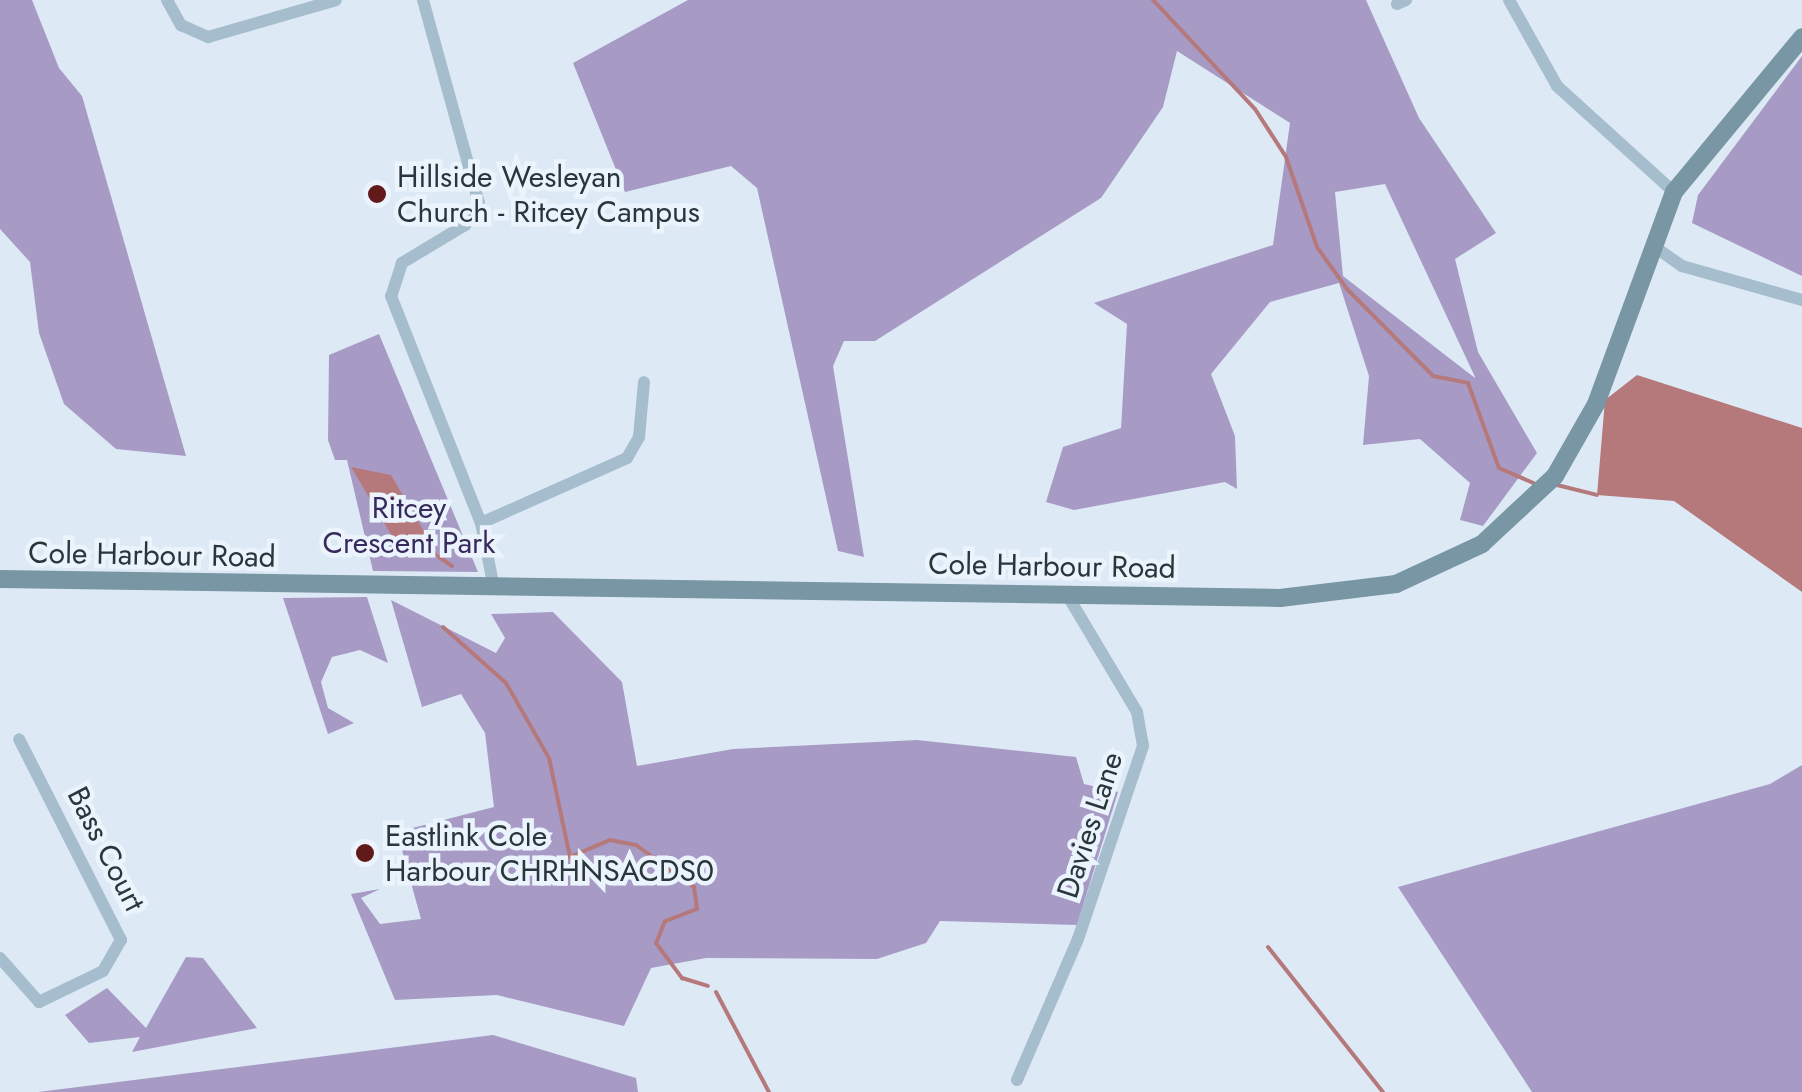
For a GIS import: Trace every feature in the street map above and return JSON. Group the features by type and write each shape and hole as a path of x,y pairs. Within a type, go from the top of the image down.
{"main road":[{"name":"Cole Harbour Road","path":"0,579 1323,597 1396,584 1469,553 1531,504 1574,449 1650,243 1674,192 1802,37"}],"street":[{"path":"167,0 181,25 208,37 336,0"},
{"path":"423,0 480,203 460,228 402,263 392,296 481,523 492,583"},
{"path":"1510,0 1557,86 1674,192"},
{"path":"1650,243 1682,266 1802,300"},
{"path":"481,523 628,458 639,437 644,382"},
{"name":"Davies Lane","path":"1017,1080 1078,939 1142,746 1137,712 1066,593"},
{"name":"Bass Court","path":"0,958 38,1002 108,968 121,935 19,739"}],"green space":[{"path":"0,0 32,0 59,68 82,96 186,456 116,449 64,404 39,333 30,262 0,229"},
{"path":"688,0 1366,0 1419,118 1496,233 1455,259 1478,352 1537,453 1483,526 1460,520 1470,483 1420,439 1363,445 1369,376 1339,283 1270,302 1211,374 1235,436 1237,489 1225,482 1074,510 1046,502 1063,447 1121,428 1127,324 1094,303 1273,245 1290,123 1177,51 1163,107 1101,198 875,341 844,341 833,366 864,557 838,551 757,188 731,166 625,192 573,63","holes":["1385,184 1475,378 1343,276 1335,192"]},
{"path":"1802,56 1802,276 1692,223 1698,195"},
{"name":"Ritcey Crescent Park","path":"379,334 478,572 373,571 347,460 335,460 328,440 329,355"},
{"path":"367,597 388,663 360,650 332,657 321,682 328,708 354,723 328,734 283,598"},
{"path":"391,600 496,653 505,638 491,614 553,612 622,682 637,766 733,749 917,740 1076,757 1084,784 1118,792 1077,925 940,921 926,943 877,959 706,958 651,968 624,1026 497,995 395,1000 351,894 380,889 361,898 380,924 421,919 397,832 494,807 485,733 461,694 422,707"},
{"path":"1802,765 1802,1092 1532,1092 1398,887 1770,784"},
{"path":"186,957 203,958 257,1028 132,1052 140,1037 89,1043 65,1015 107,988 146,1028"},
{"path":"493,1035 636,1078 638,1092 38,1092"}],"shaded area":[{"path":"1637,375 1802,428 1802,592 1674,501 1597,495 1605,400"},
{"path":"351,467 391,475 439,557 396,543"}],"waterway":[{"path":"1153,0 1255,109 1286,157 1317,247 1347,289 1433,376 1468,383 1499,468 1538,485"},
{"path":"1557,485 1597,495"},
{"path":"439,557 452,566"},
{"path":"443,627 506,683 549,758 570,857 610,840 636,845 694,887 697,909 665,921 656,943 682,978 708,986"},
{"path":"1268,947 1383,1092"},
{"path":"716,992 769,1092"}],"place":[{"name":"Hillside Wesleyan Church - Ritcey Campus","path":"377,194"},
{"name":"Eastlink Cole Harbour CHRHNSACDS0","path":"365,853"}]}
